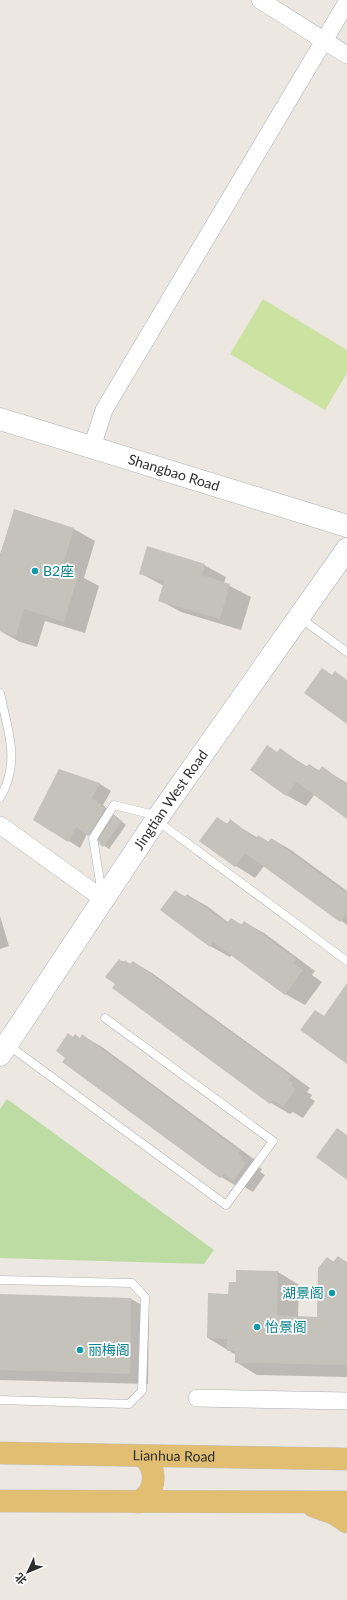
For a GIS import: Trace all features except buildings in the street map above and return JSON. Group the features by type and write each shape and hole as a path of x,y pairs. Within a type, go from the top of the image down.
{"main road":[{"name":"Lianhua Road","path":"0,1453 347,1459"},
{"path":"138,1502 147,1497 153,1488 152,1467 150,1462 142,1456"},
{"path":"0,1501 347,1502"},
{"path":"290,1502 321,1508 347,1522"}],"street":[{"path":"260,0 347,55"},
{"path":"92,447 104,410 347,2"},
{"name":"Shangbao Road","path":"0,419 347,526"},
{"name":"Jingtian West Road","path":"4,1050 157,818 347,549"},
{"path":"0,825 103,899"},
{"path":"197,1398 347,1401"}],"lane":[{"path":"299,617 347,652"},
{"path":"0,693 11,749 12,767 5,789 0,798"},
{"path":"103,899 93,838 114,805 157,818 347,961"},
{"path":"4,1050 226,1205 273,1141 105,1018"},
{"path":"0,1280 132,1283 145,1297 142,1391 129,1404 0,1400"}],"green space":[{"path":"263,299 347,350 347,373 325,410 230,354"},
{"path":"7,1099 214,1250 204,1264 0,1258 0,1109"}],"place":[{"name":"B2座","path":"35,571"},
{"name":"湖景阁","path":"332,1293"},
{"name":"怡景阁","path":"257,1327"},
{"name":"丽梅阁","path":"80,1350"}]}
